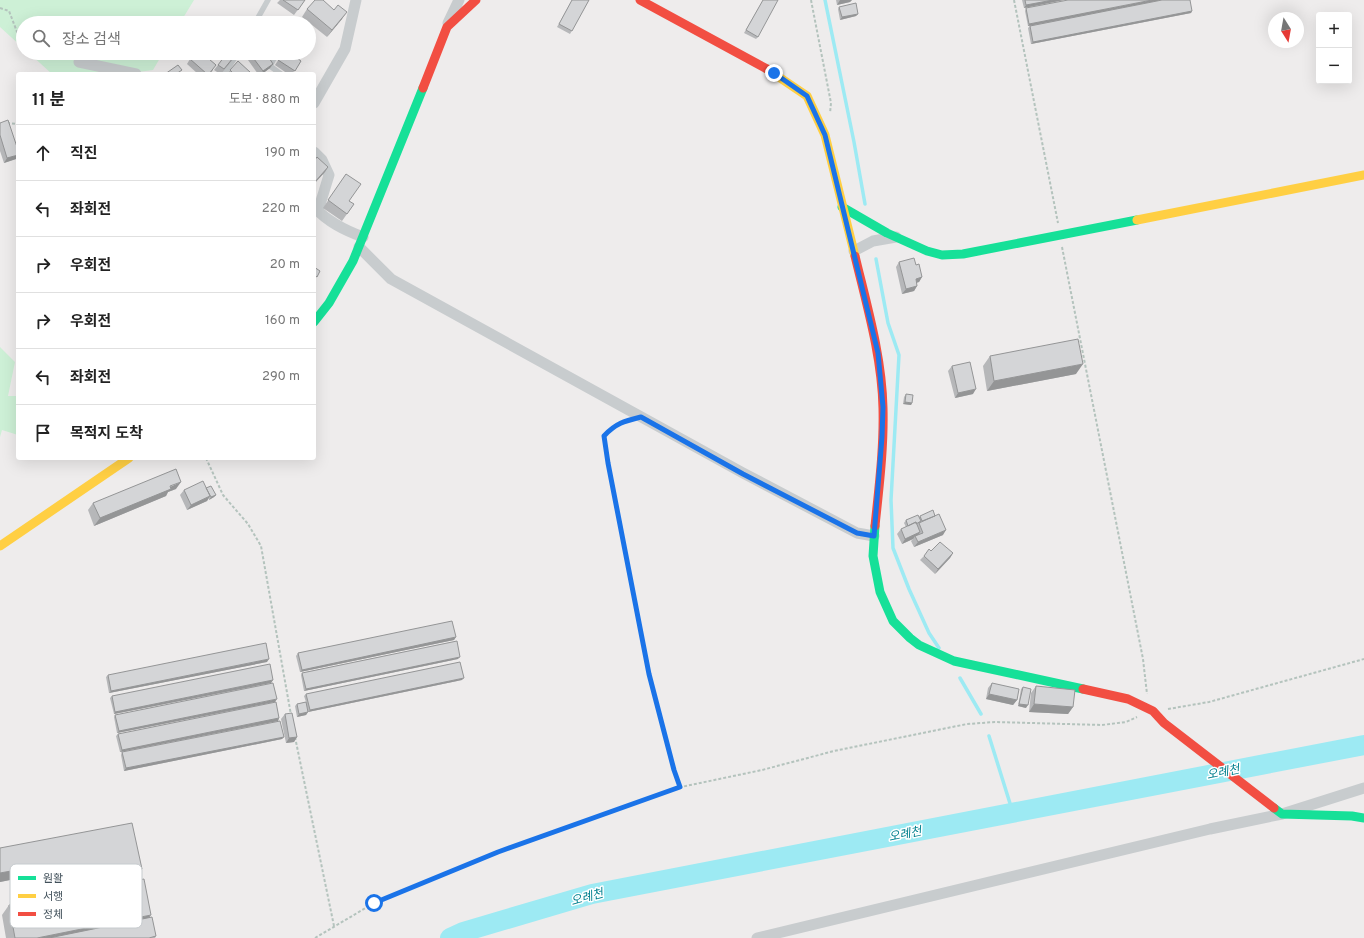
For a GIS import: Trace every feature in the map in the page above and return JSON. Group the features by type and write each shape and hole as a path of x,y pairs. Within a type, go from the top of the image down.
{"street":[{"path":"316,100 345,49 356,0"},
{"path":"316,319 332,297 353,261 459,0"},
{"path":"447,27 476,0"},
{"path":"640,0 774,73 807,96 825,135 878,353 883,407 873,556 880,592 894,621 919,645 954,661 1128,699 1153,710 1164,723 1266,804 1282,814 1352,816 1364,818"},
{"path":"80,62 127,72"},
{"path":"316,154 322,160 329,176 316,209 361,242 391,279 743,474 857,533 874,536"},
{"path":"842,207 896,237 927,251 942,255 970,253 1364,175"},
{"path":"854,251 873,241 896,237"},
{"path":"0,546 126,460"},
{"path":"757,938 1203,830 1282,814 1364,788"}],"lane":[{"path":"259,16 268,0"},
{"path":"225,72 233,60"},
{"path":"273,60 270,66 278,72"}],"path":[{"path":"811,0 831,103 829,117"},
{"path":"1014,0 1143,659 1147,697 1153,710"},
{"path":"0,8 8,11 16,32"},
{"path":"72,60 80,62"},
{"path":"4,124 16,124"},
{"path":"641,417 625,421 612,428 604,436 649,674 674,770 680,787"},
{"path":"207,460 223,495 248,524 262,546 291,715"},
{"path":"315,938 374,903 498,852 680,787 762,770 834,751 967,724 995,722 1102,725 1126,722 1153,710 1172,709 1209,702 1364,659"},
{"path":"294,730 334,926"}],"green space":[{"path":"0,0 194,0 184,16 16,16 16,42 0,27"},
{"path":"37,60 159,60 153,70 138,72 50,72"},
{"path":"0,347 15,362 8,396 16,396 16,434 2,430 0,437"}],"building":[{"path":"283,0 305,0 298,10"},
{"path":"315,0 323,0 334,10 338,5 347,12 332,30 307,9"},
{"path":"572,0 589,0 572,31 559,24"},
{"path":"763,0 778,0 758,37 746,30"},
{"path":"1025,0 1053,0 1026,5"},
{"path":"1068,0 1152,0 1029,24 1026,8"},
{"path":"1162,0 1190,0 1192,11 1033,42 1030,26"},
{"path":"856,3 858,14 842,17 839,7"},
{"path":"191,60 210,60 216,65 211,72 205,72"},
{"path":"222,60 231,60 224,69 218,65"},
{"path":"255,60 270,60 273,64 263,71"},
{"path":"278,60 300,60 301,61 295,71"},
{"path":"238,61 250,72 232,72 230,70"},
{"path":"178,65 182,70 179,72 168,72"},
{"path":"8,120 16,144 16,156 7,158 0,135 0,123"},
{"path":"317,157 328,167 316,181"},
{"path":"346,174 361,184 349,201 354,204 347,214 328,200"},
{"path":"914,258 916,265 919,264 922,277 916,279 917,286 906,289 899,262"},
{"path":"316,268 320,271 317,277 316,276"},
{"path":"1078,339 1083,364 994,381 990,356"},
{"path":"970,362 976,389 958,393 952,366"},
{"path":"906,394 913,395 912,403 905,402"},
{"path":"176,469 181,482 170,486 171,489 100,518 93,503"},
{"path":"203,481 210,496 191,505 184,490"},
{"path":"211,486 216,495 211,497 206,488"},
{"path":"933,510 935,516 922,521 920,516"},
{"path":"939,514 946,530 918,542 915,536 923,533 919,523"},
{"path":"918,515 921,521 908,526 906,520"},
{"path":"916,522 920,532 905,539 901,529"},
{"path":"940,542 953,553 938,569 924,556 929,549 931,551"},
{"path":"452,621 456,637 302,670 298,653"},
{"path":"457,641 460,657 306,689 302,673"},
{"path":"266,643 269,659 111,691 108,675"},
{"path":"460,662 464,678 310,710 306,694"},
{"path":"270,664 273,680 115,712 112,696"},
{"path":"273,683 277,699 119,731 115,715"},
{"path":"992,683 1019,689 1017,700 989,694"},
{"path":"1036,686 1075,690 1073,707 1034,704"},
{"path":"1023,687 1031,689 1028,705 1019,704"},
{"path":"276,702 279,718 122,750 118,734"},
{"path":"306,702 308,712 299,714 297,704"},
{"path":"292,713 297,737 289,738 285,714"},
{"path":"280,721 284,737 126,768 122,752"},
{"path":"132,823 141,864 10,864 10,871 0,873 0,848"},
{"path":"142,879 144,879 151,915 142,917"},
{"path":"152,917 156,936 149,938 49,938 98,928 142,928 142,919"},
{"path":"13,928 87,928 37,938 15,938"}],"waterway":[{"path":"825,0 865,204"},
{"path":"876,259 888,323 899,355 891,500 893,548 909,589 929,633 939,648"},
{"path":"960,678 981,714"},
{"path":"989,736 1013,813"},
{"name":"오례천","path":"450,938 463,932 592,894 1364,745"}],"traffic: fast":[{"path":"316,319 329,303 353,261 423,88"},
{"path":"842,207 887,233 927,251 942,255 963,254 1137,220"},
{"path":"875,526 873,556 880,592 893,621 910,638 919,645 954,661 1083,689"},
{"path":"1274,808 1282,814 1352,816 1364,818"}],"traffic: slow":[{"path":"767,69 807,96 825,135 855,256"},
{"path":"1137,220 1364,175"},
{"path":"0,546 126,460"}],"traffic: jam":[{"path":"423,88 447,27 476,0"},
{"path":"640,0 767,69"},
{"path":"855,256 877,351 882,389 883,438 875,526"},
{"path":"1083,689 1128,699 1153,711 1164,723 1274,808"}],"route":[{"path":"374,903 498,852 680,787 674,770 649,674 608,463 604,436 612,428 625,421 641,417 743,474 857,533 874,536 883,407 878,353 825,135 807,96 774,73"}]}
